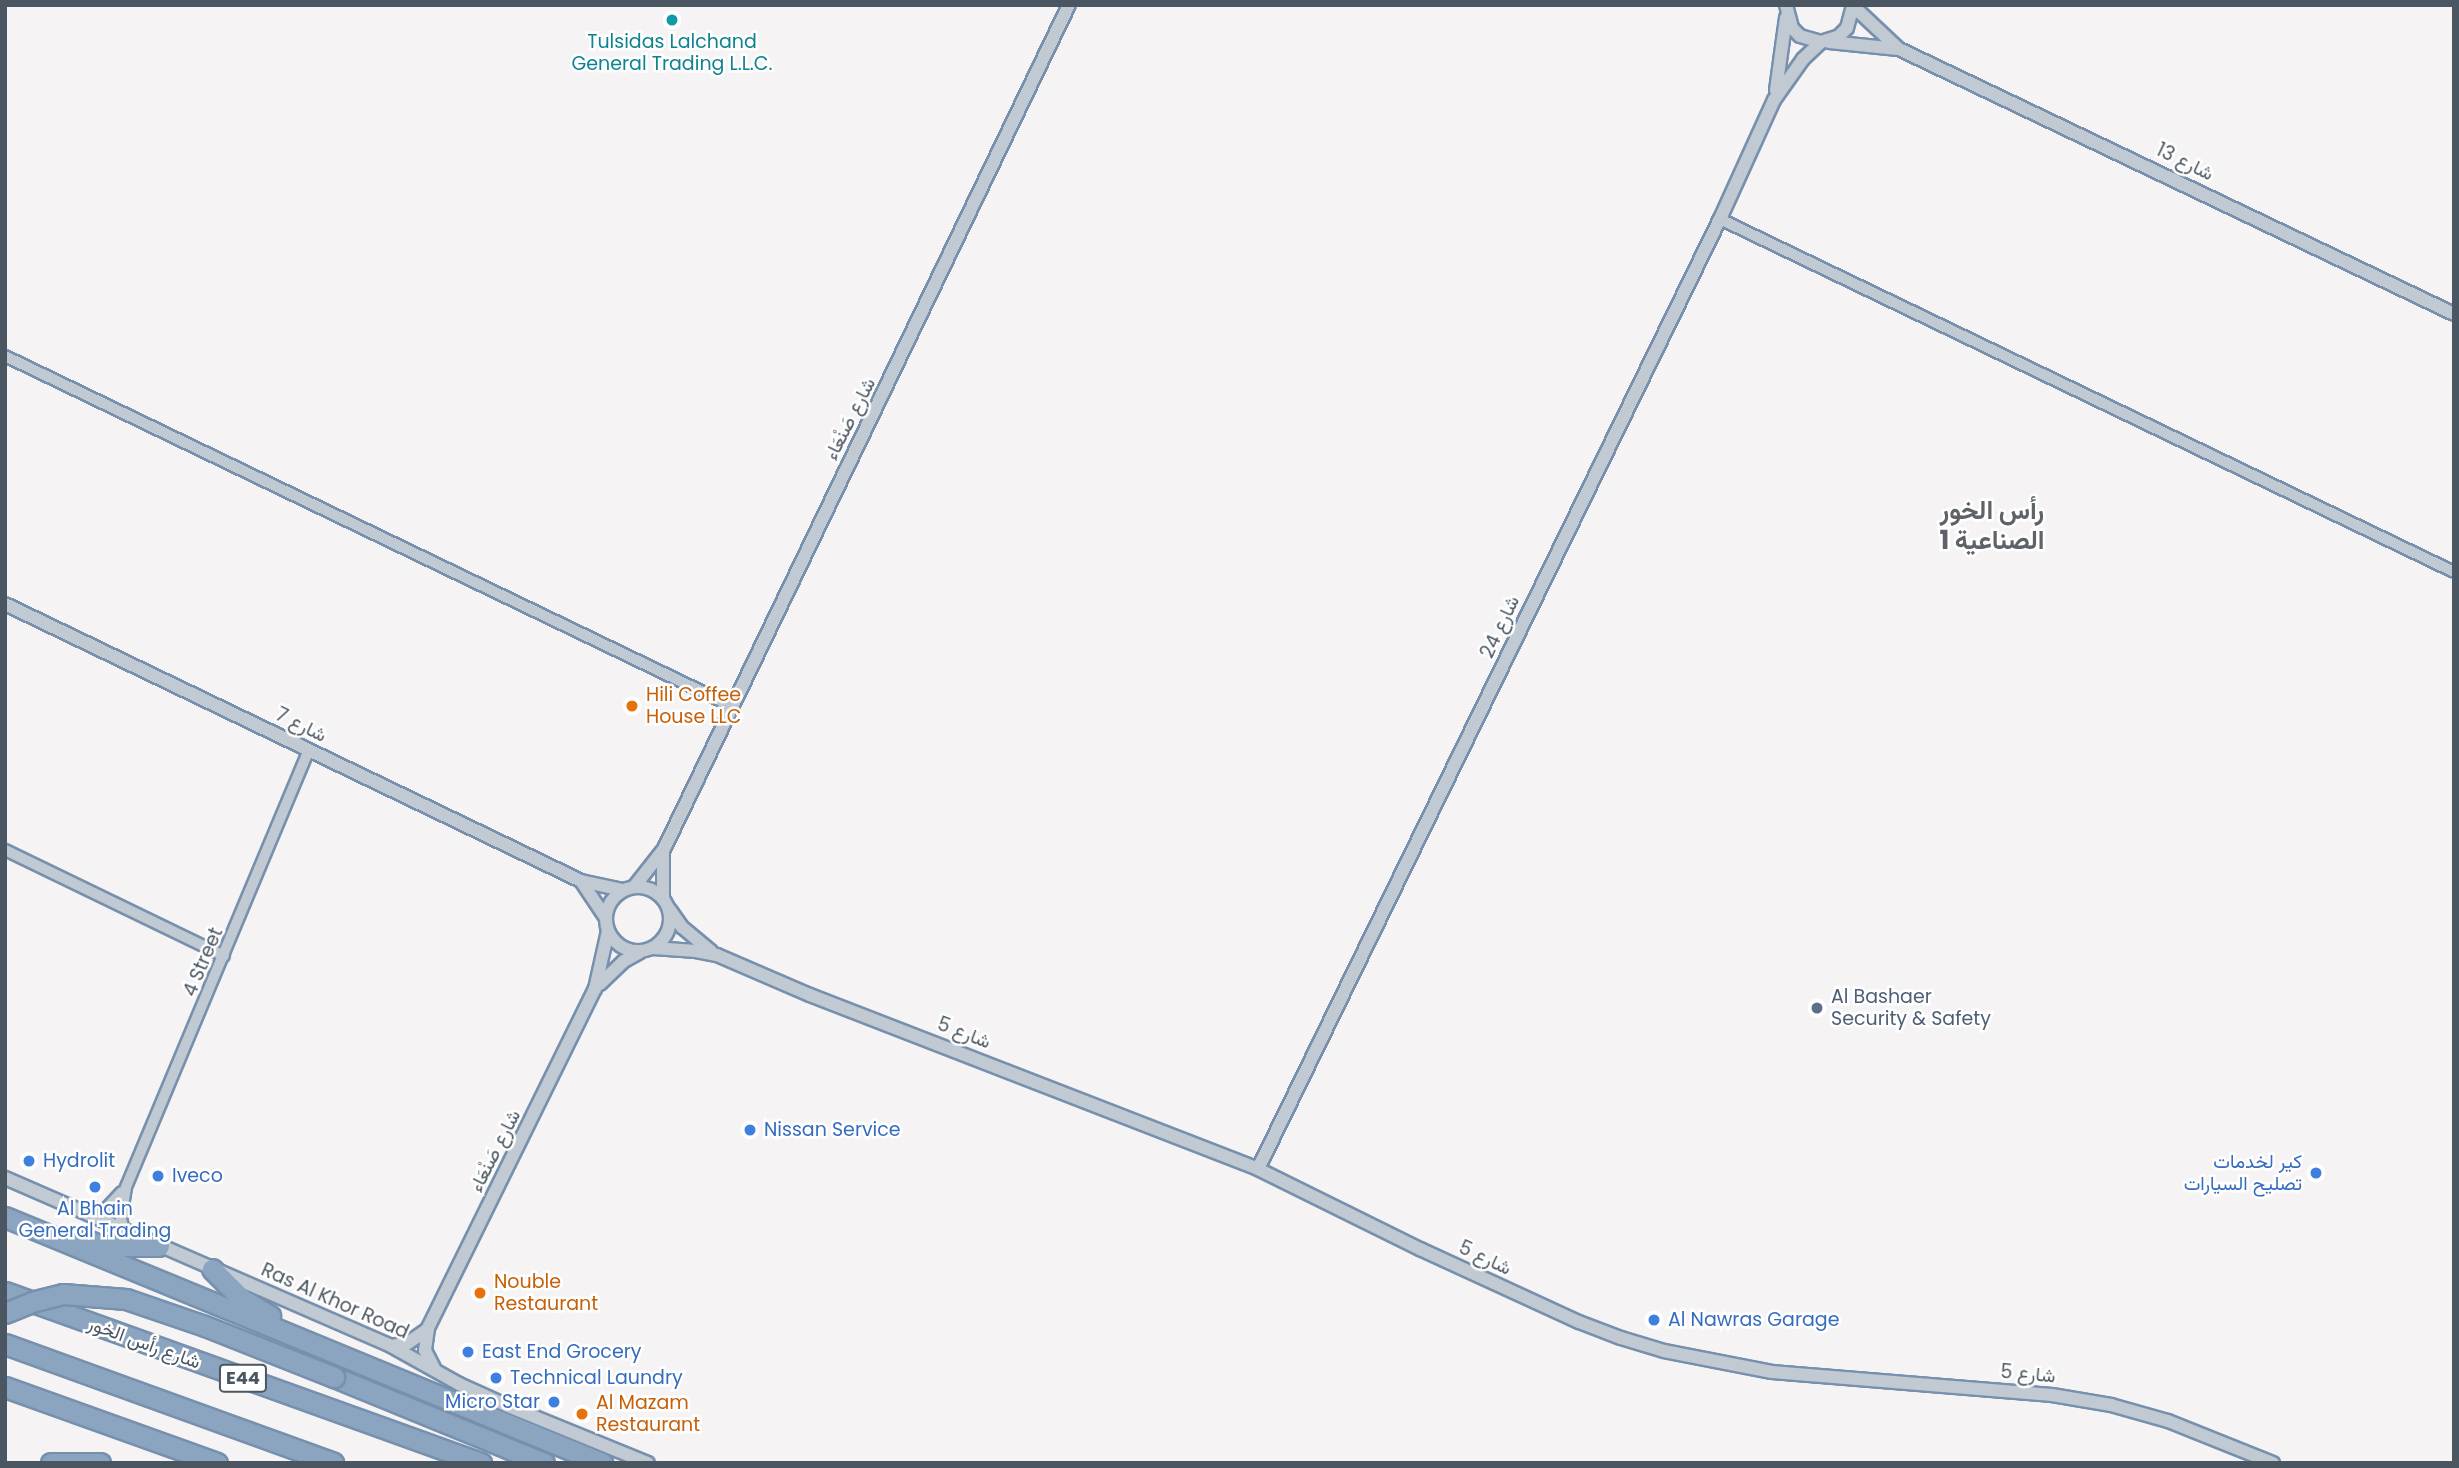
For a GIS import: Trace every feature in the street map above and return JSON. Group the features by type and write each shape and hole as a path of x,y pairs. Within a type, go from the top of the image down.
{"highway":[{"path":"5,1217 602,1463"},
{"path":"39,1231 67,1233 102,1246 159,1246"},
{"path":"212,1269 257,1310 436,1394"},
{"name":"شارع رأس الخور","path":"5,1292 481,1463"},
{"path":"5,1313 63,1294 126,1299 205,1326 544,1463"},
{"name":"E44","path":"5,1344 333,1463"},
{"path":"5,1387 217,1463"},
{"path":"51,1463 100,1463"}],"street":[{"name":"شارع صَنْعَاء","path":"629,889 664,849 1069,5"},
{"name":"شارع 24","path":"1258,1169 1720,219 1774,100 1787,79 1825,42 1847,28 1853,6"},
{"name":"شارع 13","path":"1853,6 1899,49 2454,314"},
{"path":"1784,10 1800,36 1825,42"},
{"name":"شارع 24","path":"1774,100 1785,46 1784,10"},
{"name":"شارع 13","path":"1825,42 1899,49"},
{"path":"1720,219 2454,572"},
{"path":"5,356 732,706"},
{"name":"شارع 7","path":"5,604 581,881 629,889"},
{"name":"4 Street","path":"124,1230 122,1206 126,1187 309,750"},
{"name":"شارع صَنْعَاء","path":"664,849 660,873 666,903"},
{"path":"5,850 225,956"},
{"path":"581,881 607,924 621,947 647,950 669,931 666,903 654,891 629,889 611,902 607,924"},
{"name":"شارع 5","path":"666,903 690,935 717,956"},
{"name":"شارع صَنْعَاء","path":"428,1328 595,989 607,924"},
{"name":"شارع 5","path":"647,950 674,948 717,956 810,995 1258,1169 1579,1322 1664,1351 1772,1372 2052,1395 2111,1405 2180,1425 2273,1463"},
{"name":"شارع صَنْعَاء","path":"595,989 624,961 647,950"},
{"name":"Ras Al Khor Road","path":"5,1178 391,1346 508,1406 648,1463"},
{"name":"4 Street","path":"92,1215 114,1203 126,1187"},
{"path":"391,1346 408,1343 428,1328"},
{"path":"428,1328 425,1349 434,1368"}],"place":[{"name":"Tulsidas Lalchand General Trading L.L.C.","path":"672,20"},
{"name":"Hili Coffee House LLC","path":"632,706"},
{"name":"Al Bashaer Security & Safety","path":"1817,1008"},
{"name":"Nissan Service","path":"750,1130"},
{"name":"Hydrolit","path":"29,1161"},
{"name":"كير لخدمات تصليح السيارات","path":"2316,1173"},
{"name":"Iveco","path":"158,1176"},
{"name":"Al Bhain General Trading","path":"95,1187"},
{"name":"Nouble Restaurant","path":"480,1293"},
{"name":"Al Nawras Garage","path":"1654,1320"},
{"name":"East End Grocery","path":"468,1352"},
{"name":"Technical Laundry","path":"496,1378"},
{"name":"Micro Star","path":"554,1402"},
{"name":"Al Mazam Restaurant","path":"582,1414"}],"district":[{"name":"رأس الخور الصناعية 1","path":"1992,526"}]}
